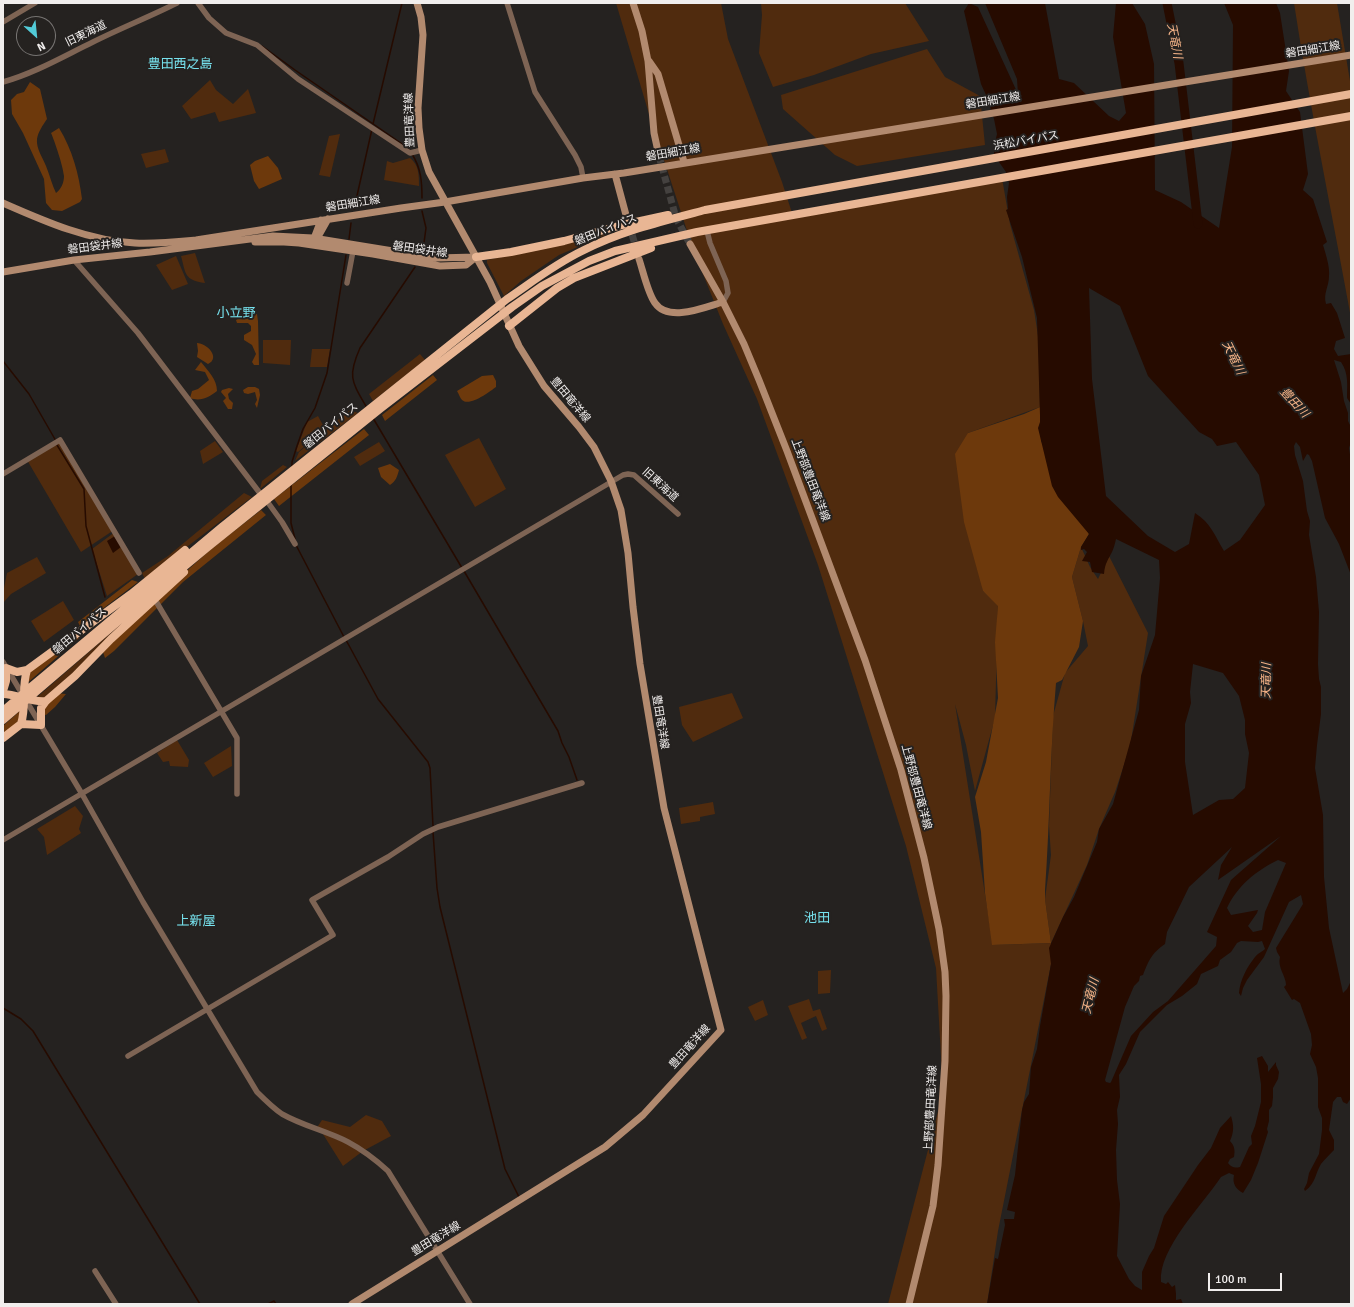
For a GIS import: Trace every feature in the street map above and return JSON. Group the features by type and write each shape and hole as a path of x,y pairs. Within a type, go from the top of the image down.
{"highway":[{"name":"浜松バイパス","path":"704,210 1351,94"},
{"path":"509,326 557,288 574,278 632,254 707,231 1351,116"},
{"path":"476,257 564,241 622,225 679,212 704,210"},
{"name":"磐田バイパス","path":"423,371 508,299 550,268 599,243 647,226 704,210"},
{"name":"磐田バイパス","path":"34,688 121,619 208,547 256,504 378,406 423,371 542,286 569,271 615,252 707,231"},
{"name":"磐田バイパス","path":"3,720 14,706 34,688 223,526 256,504"},
{"path":"5,665 18,672 26,670 131,594 183,552 223,526"},
{"path":"3,738 21,724 40,725 41,708 46,701 58,692 110,639 176,580 208,547"},
{"path":"5,665 6,681 3,693 16,695 34,701 46,701"},
{"path":"21,724 25,698 23,689 26,670"},
{"name":"磐田バイパス","path":"3,711 14,706"}],"main road":[{"name":"豊田竜洋線","path":"352,1304 437,1250 596,1154 643,1115 721,1030 664,808 640,664 625,531 621,510 611,481 594,448 579,427 544,386 527,360 509,326 490,282 429,172 422,150 418,108 423,35 417,3"},
{"path":"633,3 642,32 648,60 654,133 659,156"},
{"name":"磐田細江線","path":"3,203 69,229 93,236 134,243 206,239 325,219 445,202 583,178 1351,55"},
{"path":"648,60 658,74 687,162"},
{"path":"615,174 626,215"},
{"path":"314,241 325,219"},
{"name":"磐田袋井線","path":"314,241 353,251 440,266 466,265 476,257"},
{"name":"磐田袋井線","path":"3,272 74,260 214,244 250,242 314,241 436,258 476,257"},
{"name":"上野部豊田竜洋線","path":"690,244 723,302 744,344 770,408 865,660 892,740 924,858 939,929 945,972 946,996 938,1165 934,1206 909,1304"},
{"path":"639,259 655,304 664,310 677,314 723,302"}],"street":[{"path":"3,22 35,3"},
{"name":"旧東海道","path":"3,82 34,71 177,3"},
{"path":"198,3 209,18 226,32 257,45 298,79 410,154 422,150"},
{"path":"507,3 535,92 575,155 581,167 583,178"},
{"path":"707,231 710,243 726,281 728,293 723,302"},
{"path":"347,283 353,251"},
{"path":"74,260 138,333 258,492"},
{"path":"3,474 60,440 139,573"},
{"name":"旧東海道","path":"611,481 623,474 634,475 678,514"},
{"path":"3,840 611,481"},
{"path":"269,504 295,544"},
{"path":"157,603 237,738 237,794"},
{"path":"5,665 82,794 143,902 257,1092 281,1113 296,1121 349,1143 377,1161 388,1172 470,1304"},
{"path":"128,1056 333,935 312,900 363,872 423,834 436,828 582,783"},
{"path":"95,1270 116,1304"}],"shaded area":[{"path":"616,3 721,3 728,39 782,182 793,216 1002,178 1010,224 1034,310 1039,342 1040,407 968,433 983,591 998,605 995,718 975,791 966,745 955,704 993,945 1051,943 1051,964 998,1231 987,1304 888,1304 943,1092 936,968 906,846 818,565 757,399 723,324 693,249 649,114"},
{"path":"761,3 905,3 929,41 871,54 814,75 773,87 759,53 762,15"},
{"path":"1294,3 1337,3 1351,87 1351,318 1314,121"},
{"path":"927,49 945,77 980,96 985,145 857,166 835,155 783,109 781,95"},
{"path":"210,80 216,90 233,104 248,89 256,113 219,122 215,112 191,119 182,106"},
{"path":"30,82 40,89 47,119 38,134 37,143 56,193 62,186 64,176 59,154 51,133 59,128 68,144 77,171 82,199 80,202 62,211 52,210 46,203 44,179 23,133 12,114 11,100 17,94 24,92"},
{"path":"340,134 330,177 319,175 329,136"},
{"path":"165,149 169,162 146,168 141,154"},
{"path":"268,156 278,168 282,179 259,189 254,181 250,165 255,161"},
{"path":"410,158 417,167 419,174 419,186 384,180 387,161 393,163"},
{"path":"608,234 559,255 521,281 504,296 487,263 487,260"},
{"path":"195,253 205,283 189,278 185,272 181,256"},
{"path":"176,256 188,284 172,290 156,265"},
{"path":"257,314 259,365 254,365 252,362 256,354 252,345 244,340 244,335 251,331 251,326 248,323 237,323 236,320 244,315"},
{"path":"263,340 291,340 290,365 263,363"},
{"path":"197,343 205,345 211,351 213,358 208,364 197,357"},
{"path":"312,349 330,349 327,367 310,367"},
{"path":"420,354 425,360 373,401 369,394"},
{"path":"201,362 214,379 217,391 205,398 194,399 190,398 192,391 198,389 209,380 205,372 195,370"},
{"path":"433,375 437,380 385,421 382,415"},
{"path":"493,375 496,381 496,387 470,402 465,402 461,399 457,391 482,376"},
{"path":"248,387 255,387 259,389 260,395 257,408 255,404 257,400 255,392 248,394 244,393 243,390"},
{"path":"229,388 233,389 228,394 229,399 233,403 232,409 228,409 223,401 226,398 221,392 222,390"},
{"path":"1040,407 1041,441 1089,534 1081,547 1072,577 1083,621 1079,647 1062,680 1056,683 1052,735 1045,890 1051,943 992,945 985,893 981,832 975,797 986,762 998,698 995,642 998,606 983,591 964,522 955,454 968,433"},
{"path":"350,410 358,413 295,461 299,452"},
{"path":"318,416 325,429 298,452 296,451 307,422"},
{"path":"364,429 369,435 279,506 274,499"},
{"path":"479,438 506,489 475,507 445,455"},
{"path":"60,440 114,530 81,552 27,460"},
{"path":"215,441 223,452 203,464 200,451"},
{"path":"379,442 385,451 360,466 354,457"},
{"path":"390,464 399,470 396,479 390,485 381,477 378,468"},
{"path":"283,465 287,467 260,489 262,481"},
{"path":"244,493 252,497 145,579 142,573 168,556"},
{"path":"261,510 266,515 183,582 114,651 105,658 103,652 153,601 210,550"},
{"path":"115,532 138,574 107,596 92,549"},
{"path":"1081,547 1090,567 1098,579 1109,556 1148,633 1130,747 1115,792 1099,829 1087,865 1051,943 1045,899 1051,855 1049,826 1053,716 1065,673 1088,646 1072,577"},
{"path":"37,557 46,573 11,594 3,603 3,593 7,573"},
{"path":"132,580 138,582 80,626 78,622"},
{"path":"63,601 74,620 44,642 31,621"},
{"path":"135,612 95,655 45,699 36,698"},
{"path":"74,638 79,638 25,685 27,677 37,664"},
{"path":"55,693 66,694 46,715 40,714"},
{"path":"732,693 743,718 693,742 682,725 679,707"},
{"path":"22,709 23,716 3,737 3,726"},
{"path":"177,740 189,760 188,767 170,766 169,761 163,762 157,753"},
{"path":"231,746 232,766 213,777 204,763"},
{"path":"713,802 715,814 700,817 700,821 681,824 679,808"},
{"path":"75,806 83,816 79,829 81,833 47,855 44,837 37,829"},
{"path":"831,970 830,993 818,994 818,971"},
{"path":"809,999 813,1011 820,1009 827,1029 822,1031 816,1016 801,1023 807,1038 802,1040 788,1006"},
{"path":"763,1000 768,1015 755,1021 748,1007"},
{"path":"366,1115 382,1121 391,1136 363,1151 343,1166 321,1131 316,1129 322,1120 350,1127"}],"water":[{"name":"豊田川","path":"969,3 978,7 1018,94 1017,79 985,3 1045,3 1059,79 1074,83 1109,116 1119,121 1126,113 1113,37 1116,3 1132,3 1145,24 1154,64 1155,190 1181,202 1219,228 1232,147 1233,25 1224,3 1276,3 1280,13 1289,71 1286,91 1300,112 1308,174 1303,190 1313,199 1327,242 1323,245 1328,261 1329,272 1325,300 1326,304 1331,303 1337,313 1345,338 1336,341 1334,349 1338,356 1351,354 1351,404 1347,398 1347,380 1344,366 1341,362 1334,360 1341,382 1344,401 1348,413 1348,421 1351,427 1351,442 1349,448 1351,461 1351,575 1339,544 1325,518 1312,461 1307,454 1303,461 1300,447 1296,442 1294,446 1295,455 1303,481 1307,511 1310,521 1309,535 1316,577 1319,612 1318,664 1321,687 1321,714 1315,768 1323,815 1324,877 1329,928 1343,993 1351,981 1351,1098 1347,1104 1343,1102 1341,1097 1337,1097 1333,1102 1329,1130 1334,1140 1334,1150 1321,1164 1313,1182 1305,1191 1304,1189 1309,1173 1319,1154 1322,1130 1322,1118 1318,1107 1318,1078 1316,1067 1310,1054 1312,1045 1311,1034 1300,1003 1294,999 1292,1000 1284,987 1286,982 1279,961 1280,957 1276,948 1303,904 1301,895 1289,902 1264,957 1247,980 1241,996 1239,993 1244,974 1257,954 1265,949 1262,941 1241,941 1237,943 1231,952 1220,960 1218,966 1201,974 1197,984 1182,996 1167,1005 1140,1032 1126,1064 1119,1075 1120,1097 1117,1110 1118,1124 1116,1150 1117,1180 1120,1204 1117,1256 1129,1279 1135,1286 1142,1290 1142,1272 1154,1248 1164,1216 1211,1148 1220,1128 1231,1116 1233,1129 1230,1141 1234,1147 1234,1157 1230,1159 1228,1163 1232,1167 1240,1167 1249,1147 1252,1144 1251,1136 1261,1102 1261,1084 1257,1058 1262,1056 1268,1066 1268,1072 1276,1062 1279,1072 1278,1079 1273,1088 1272,1106 1269,1110 1268,1132 1251,1180 1243,1193 1235,1186 1234,1175 1229,1173 1221,1177 1183,1227 1167,1255 1162,1269 1161,1282 1166,1284 1168,1282 1172,1287 1175,1285 1176,1300 1181,1299 1183,1304 987,1304 995,1258 998,1259 1005,1225 1004,1219 1014,1219 1015,1212 1007,1210 1015,1175 1022,1110 1024,1102 1029,1094 1031,1067 1037,1049 1051,964 1049,948 1074,897 1097,842 1099,829 1113,804 1139,710 1141,676 1155,635 1160,578 1159,560 1116,539 1113,550 1106,564 1104,574 1092,572 1090,562 1082,561 1087,552 1084,549 1081,550 1081,547 1089,534 1058,497 1052,486 1038,428 1040,415 1037,318 1022,257 1006,210 1008,209 1007,197 1009,183 1006,172 994,155 997,134 994,119 981,84 964,11","holes":["1089,288 1120,306 1148,376 1199,432 1212,439 1217,446 1236,442 1259,475 1265,505 1240,540 1224,551 1209,525 1195,513 1189,544 1175,552 1148,536 1106,496 1092,379","1193,664 1223,673 1239,696 1245,720 1245,734 1249,753 1245,788 1233,799 1219,800 1193,815 1185,762 1185,724 1191,703 1190,692","1281,836 1231,880 1207,932 1217,937 1216,946 1168,1001 1153,1012 1131,1036 1111,1082 1106,1082 1105,1080 1125,1007 1134,986 1139,981 1140,976 1143,975 1153,954 1165,944 1167,932 1189,887 1232,847 1221,865 1218,880","1278,860 1286,863 1265,912 1262,930 1253,932 1248,926 1258,910 1231,915 1227,908 1231,900 1242,886 1263,869"]},
{"path":"115,536 121,547 113,553 107,541"}],"waterway":[{"path":"373,124 402,3"},
{"name":"天竜川","path":"1167,3 1179,63 1198,224"},
{"path":"262,46 408,148 410,151"},
{"path":"354,209 372,129"},
{"path":"412,154 420,175 422,198"},
{"path":"422,211 426,228 423,250"},
{"path":"349,239 351,223"},
{"path":"292,467 292,462 303,429 315,408 327,373 346,255"},
{"path":"367,408 353,379 356,358 360,348 415,267"},
{"path":"3,361 29,394 56,441"},
{"path":"373,418 462,568"},
{"path":"57,445 84,489 86,526 105,597"},
{"path":"291,485 291,523 295,539"},
{"path":"296,545 344,637"},
{"path":"464,571 558,731 577,780"},
{"path":"346,640 378,699 428,762 430,768 433,826"},
{"path":"433,832 437,888 440,907 505,1169 519,1197"},
{"path":"3,1008 21,1019 33,1031 200,1304"},
{"path":"268,1304 274,1301 276,1304"}],"tunnel":[{"path":"659,156 676,218 690,244"},
{"path":"626,215 637,251"}],"district":[{"name":"豊田西之島","path":"180,65"},
{"name":"小立野","path":"236,314"},
{"name":"池田","path":"817,919"},
{"name":"上新屋","path":"196,922"}]}
